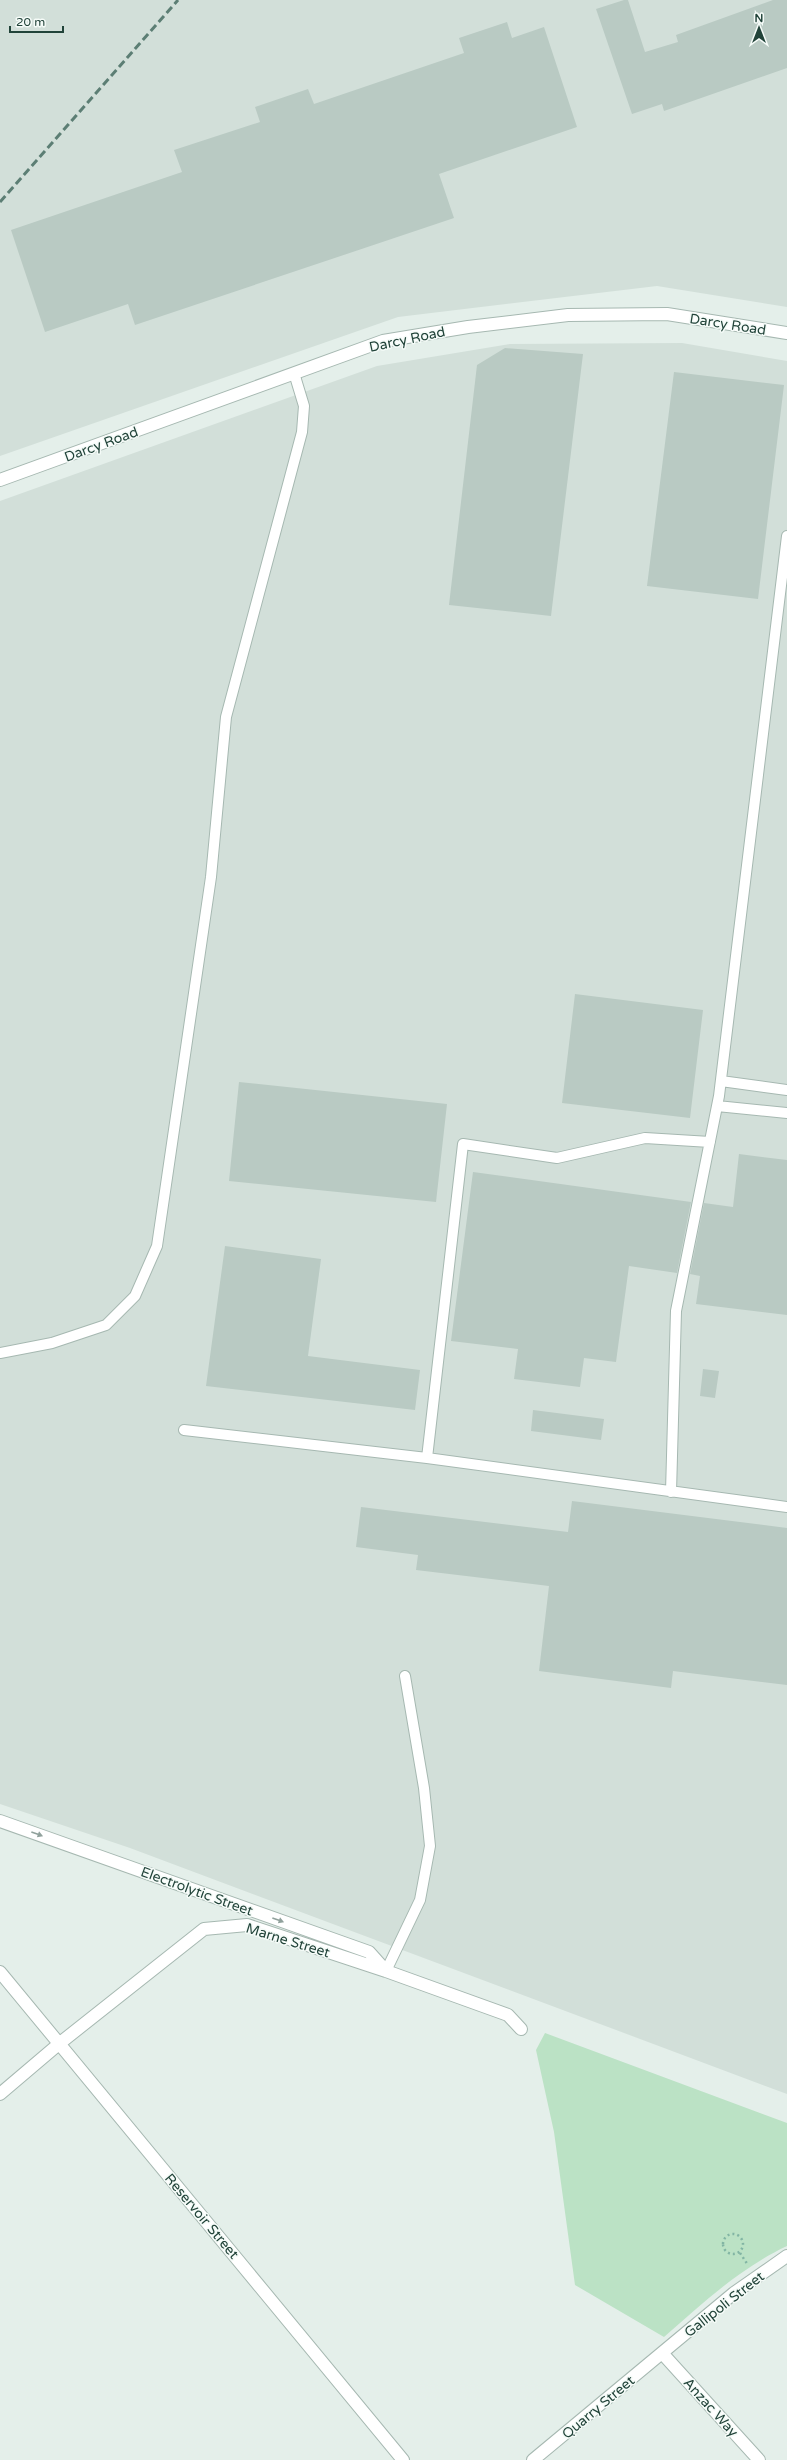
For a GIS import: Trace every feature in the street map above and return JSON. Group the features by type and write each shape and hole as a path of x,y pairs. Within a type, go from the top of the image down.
{"street":[{"name":"Darcy Road","path":"0,480 383,341 468,327 568,315 668,314 787,333"},
{"name":"Electrolytic Street","path":"0,1821 370,1952 386,1971"},
{"name":"Marne Street","path":"0,2094 60,2043 204,1929 247,1925 386,1971 508,2015 521,2029"},
{"name":"Reservoir Street","path":"0,1972 404,2460"},
{"name":"Gallipoli Street","path":"662,2353 734,2293 787,2256"},
{"name":"Quarry Street","path":"533,2460 662,2353"},
{"name":"Anzac Way","path":"662,2353 760,2460"}],"lane":[{"path":"0,1353 52,1343 106,1324 135,1296 157,1246 211,877 226,717 302,432 304,406 294,373"},
{"path":"671,1492 676,1311 721,1081 787,536"},
{"path":"721,1081 787,1090"},
{"path":"717,1106 787,1113"},
{"path":"427,1458 463,1144 557,1158 645,1138 710,1142"},
{"path":"184,1430 427,1458 787,1507"},
{"path":"386,1971 420,1900 430,1846 424,1788 405,1676"}],"path":[{"path":"732,2234 738,2235 743,2240 742,2250 733,2254 726,2252 723,2246 724,2240 732,2234"}],"shaded area":[{"path":"0,0 787,0 787,307 657,286 398,317 0,456"},
{"path":"682,343 787,361 787,2094 130,1848 0,1804 0,501 377,366 510,344"}],"green space":[{"path":"545,2033 787,2123 787,2246 738,2275 664,2337 575,2285 554,2132 536,2050"}],"building":[{"path":"628,0 645,52 678,42 676,35 773,0 787,0 787,68 664,111 662,104 632,114 596,9"},
{"path":"507,22 512,38 544,27 577,127 439,174 454,218 135,325 128,304 45,332 11,230 182,172 174,150 260,122 255,107 308,89 314,104 464,53 459,38"},
{"path":"505,348 583,354 551,616 449,605 477,365"},
{"path":"674,372 784,385 758,599 647,586"},
{"path":"575,994 703,1010 690,1118 562,1103"},
{"path":"239,1082 447,1104 436,1202 229,1181"},
{"path":"739,1154 787,1160 787,1315 696,1304 700,1276 690,1274 704,1203 733,1207"},
{"path":"473,1172 691,1202 677,1273 629,1266 616,1362 584,1358 580,1387 514,1379 518,1349 451,1341"},
{"path":"225,1246 321,1259 308,1356 420,1370 415,1410 206,1386"},
{"path":"703,1369 719,1371 715,1398 700,1396"},
{"path":"533,1410 604,1419 601,1440 531,1431"},
{"path":"572,1501 787,1528 787,1685 673,1671 671,1688 539,1671 549,1586 416,1570 418,1555 356,1547 361,1507 568,1532"}],"railway":[{"path":"0,202 178,0"}]}
